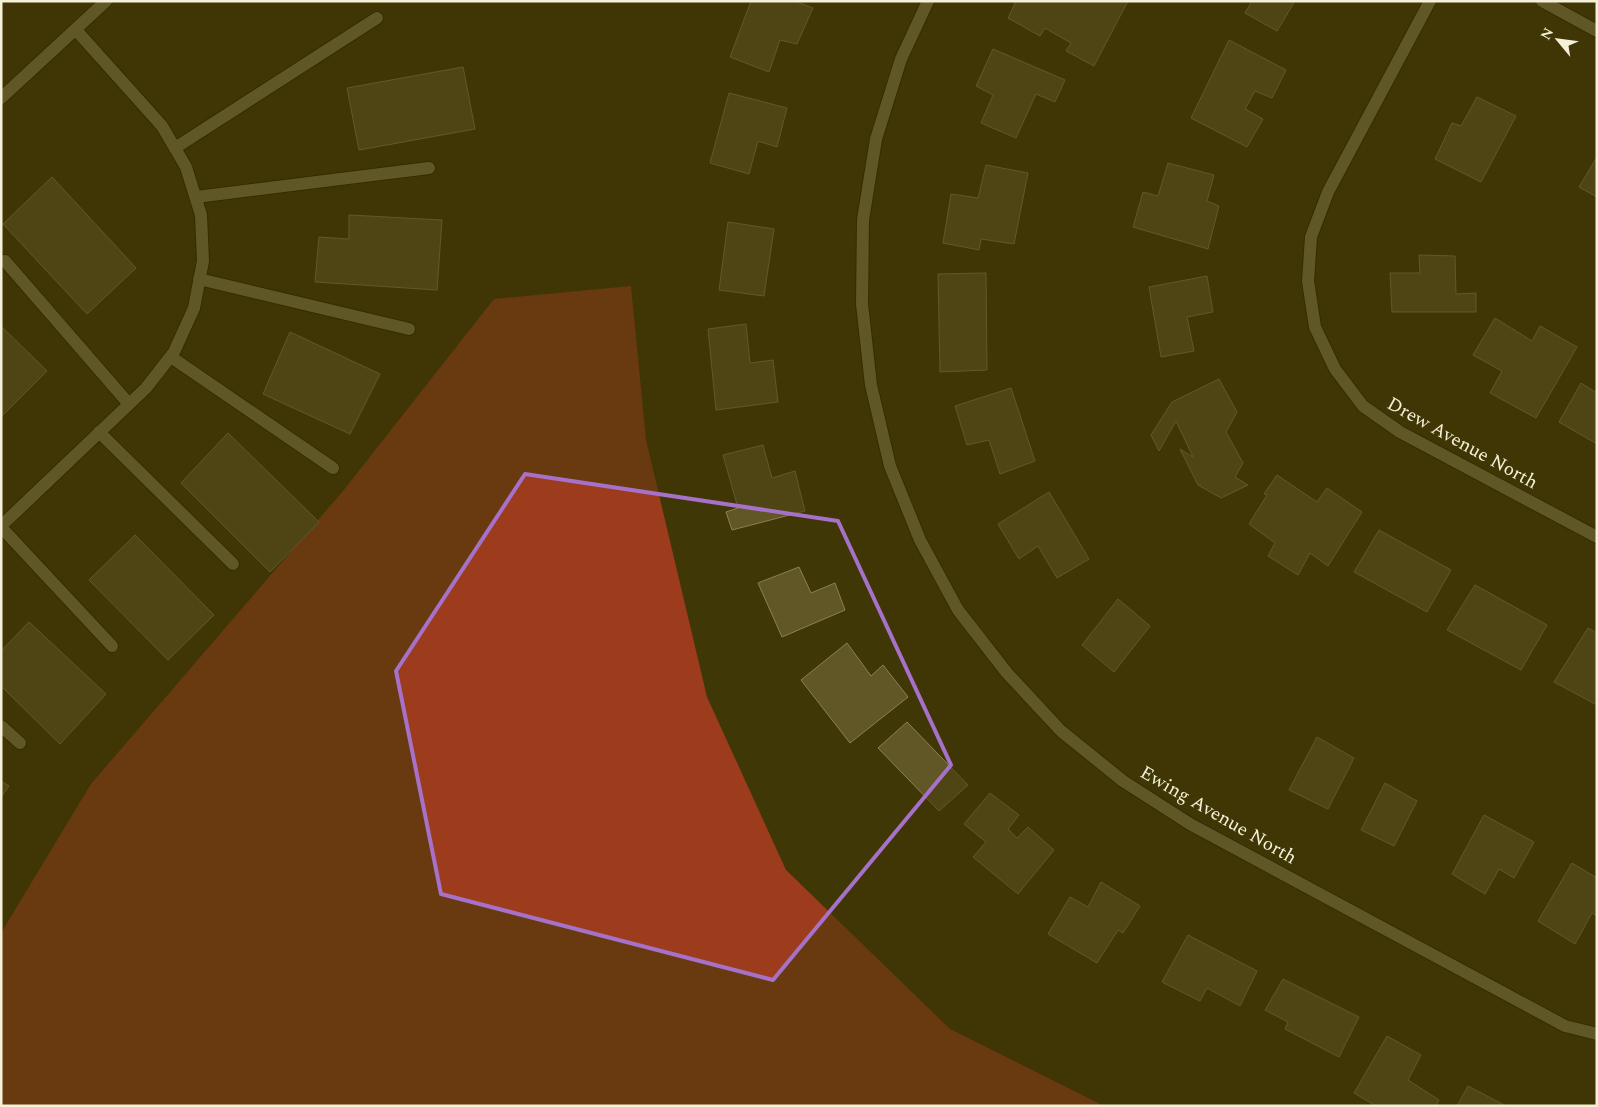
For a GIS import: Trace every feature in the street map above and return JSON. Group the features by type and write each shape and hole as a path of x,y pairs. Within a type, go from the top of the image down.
{"street":[{"path":"1,98 106,1"},
{"name":"Ewing Avenue North","path":"928,1 901,59 876,139 863,220 862,304 871,385 890,466 920,540 958,610 1007,674 1061,731 1123,781 1190,824 1565,1026 1597,1034"},
{"name":"Drew Avenue North","path":"1430,1 1328,192 1311,237 1308,281 1315,327 1335,369 1363,406 1400,432 1597,538"},
{"path":"1542,1 1597,30"},
{"path":"175,148 377,18"},
{"path":"76,30 162,126 186,167 201,215 203,261 194,308 171,357 146,388 1,526 112,646"},
{"path":"196,197 429,168"},
{"path":"4,260 128,404"},
{"path":"200,279 410,329"},
{"path":"171,357 334,468"},
{"path":"99,432 233,564"},
{"path":"1,726 20,743"}],"highlighted area":[{"path":"525,474 838,521 951,765 773,980 441,894 396,671"}],"shaded area":[{"path":"631,286 646,440 707,697 786,870 950,1029 1104,1106 1,1106 1,933 91,784 343,491 494,299"}],"building":[{"path":"751,1 795,1 813,8 797,44 780,40 769,72 730,57"},
{"path":"1016,1 1128,1 1094,66 1066,51 1071,43 1045,28 1040,36 1008,18"},
{"path":"1252,1 1295,1 1277,31 1245,13"},
{"path":"1229,40 1286,70 1272,98 1255,91 1245,109 1263,119 1247,147 1191,118"},
{"path":"993,49 1065,80 1055,102 1036,94 1016,138 981,123 993,95 976,86"},
{"path":"463,67 475,129 359,150 347,88"},
{"path":"729,93 787,108 777,147 758,141 749,174 710,163"},
{"path":"1477,97 1516,116 1481,182 1435,159 1452,123 1461,126"},
{"path":"1597,157 1597,197 1579,187"},
{"path":"1168,163 1214,175 1207,201 1219,206 1208,249 1133,227 1143,192 1158,196"},
{"path":"986,165 1028,173 1014,244 981,239 979,250 943,243 951,194 978,198"},
{"path":"52,177 136,268 87,314 3,224"},
{"path":"349,215 442,220 437,290 315,282 319,237 349,239"},
{"path":"728,222 774,229 764,296 719,290"},
{"path":"1419,255 1455,256 1456,294 1476,293 1476,312 1392,312 1390,273 1420,273"},
{"path":"986,273 987,370 940,372 938,274"},
{"path":"1207,276 1213,312 1187,317 1194,351 1161,357 1149,287"},
{"path":"1495,318 1532,341 1540,326 1577,347 1536,418 1490,393 1502,371 1473,355"},
{"path":"746,324 750,363 773,360 778,402 716,410 708,329"},
{"path":"1,326 47,371 1,417"},
{"path":"290,332 380,374 350,434 263,394"},
{"path":"1219,379 1237,412 1226,432 1243,463 1235,477 1248,485 1221,498 1198,485 1180,449 1193,457 1176,421 1159,451 1151,435 1172,402"},
{"path":"1581,383 1597,393 1597,444 1559,422"},
{"path":"1011,388 1035,461 1000,474 989,440 967,445 955,406"},
{"path":"228,433 319,522 270,572 181,483"},
{"path":"763,445 772,478 795,471 805,511 732,530 726,512 738,508 723,455"},
{"path":"1277,475 1317,502 1327,488 1362,512 1328,566 1310,553 1298,575 1268,556 1275,543 1249,524 1267,495 1264,494"},
{"path":"1049,492 1089,559 1057,578 1038,546 1019,559 998,524"},
{"path":"1379,530 1451,570 1427,612 1354,572"},
{"path":"135,535 214,615 168,660 89,580"},
{"path":"799,567 811,593 835,583 845,610 782,637 758,583"},
{"path":"1475,585 1547,625 1521,670 1447,630"},
{"path":"1118,599 1150,626 1114,672 1082,645"},
{"path":"29,622 106,694 60,744 1,686 1,651"},
{"path":"1588,628 1597,633 1597,705 1554,682"},
{"path":"847,643 871,676 883,665 908,697 850,743 801,680"},
{"path":"907,722 968,785 939,811 878,748"},
{"path":"1317,737 1354,758 1328,809 1289,790"},
{"path":"1,781 9,786 1,797"},
{"path":"1385,783 1417,801 1394,846 1361,830"},
{"path":"990,793 1019,815 1008,829 1017,838 1028,827 1054,850 1018,894 973,857 986,842 964,824"},
{"path":"1484,815 1534,842 1514,878 1499,869 1485,894 1452,874"},
{"path":"1572,863 1597,878 1597,916 1592,913 1575,944 1538,921"},
{"path":"1101,882 1140,906 1123,933 1118,930 1097,963 1048,934 1070,897 1088,907"},
{"path":"1188,935 1257,971 1240,1006 1207,988 1200,1001 1162,982"},
{"path":"1283,979 1359,1017 1339,1057 1285,1029 1288,1022 1265,1010"},
{"path":"1387,1036 1421,1055 1408,1080 1439,1100 1436,1106 1376,1106 1354,1093"},
{"path":"1468,1086 1506,1106 1457,1106"}]}
